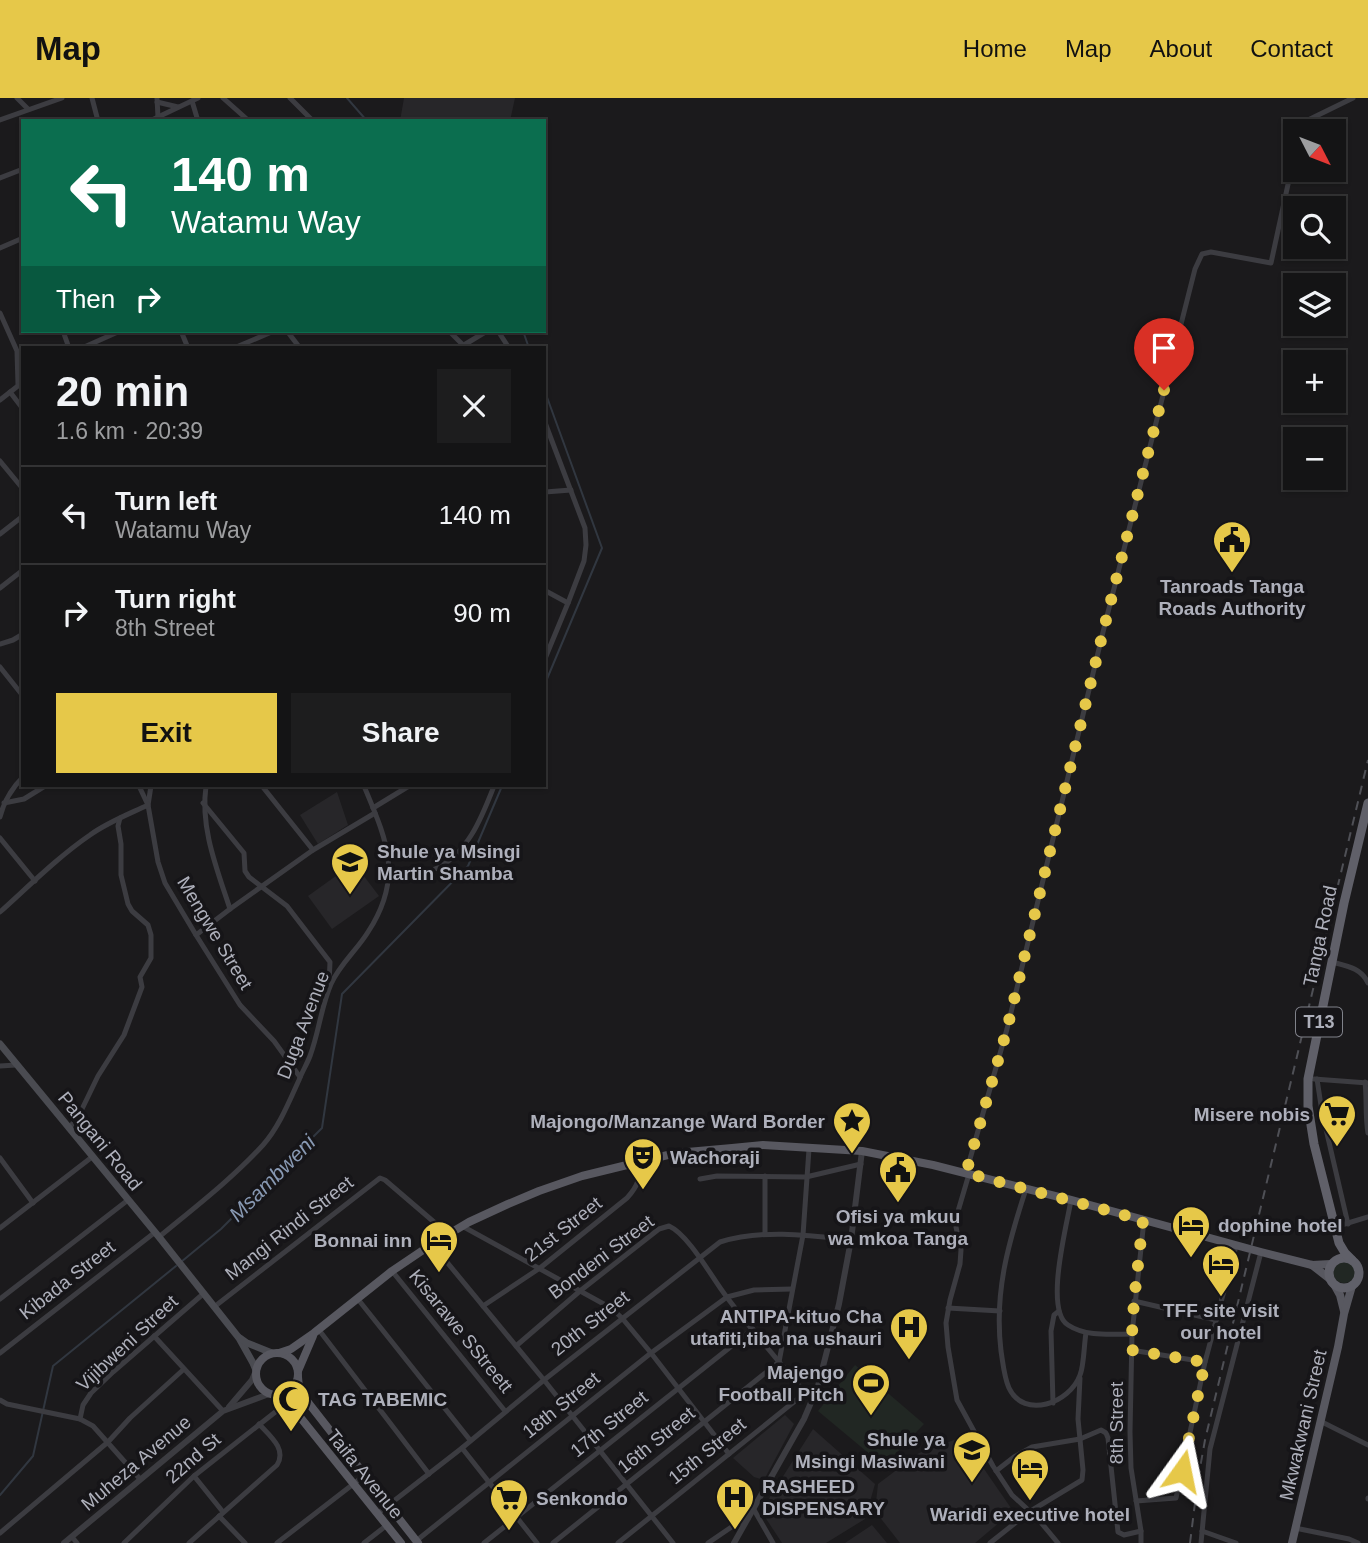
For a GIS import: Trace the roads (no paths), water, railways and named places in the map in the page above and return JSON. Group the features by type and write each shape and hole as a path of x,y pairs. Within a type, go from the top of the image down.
{"highway":[{"name":"Tanga Road","path":"1339,1243 1314,1144 1308,1106 1332,962 1368,803"},
{"name":"T13","path":"1339,1243 1368,1278"},
{"path":"1339,1243 1328,1271 1332,1283 1340,1289 1368,1285"},
{"path":"1332,1263 1346,1258 1354,1263 1359,1276 1353,1286"}],"main road":[{"name":"Pangani Road","path":"0,1044 239,1338 255,1372"},
{"path":"317,1331 296,1383 287,1392 272,1395 259,1386 255,1372 261,1359 291,1349 392,1271 462,1226 539,1191 582,1176 676,1153 763,1145 862,1151 1072,1200 1312,1265 1332,1263"},
{"path":"1312,1265 1332,1283 1340,1295 1344,1314"},
{"name":"Mkwakwani Street","path":"1292,1543 1344,1314 1353,1286"},
{"path":"239,1338 292,1359 298,1374"},
{"name":"Taifa Avenue","path":"298,1374 299,1388 303,1396 417,1542"},
{"name":"Taifa Avenue","path":"272,1395 288,1402 401,1543"}],"street":[{"path":"17,98 28,109"},
{"path":"0,120 62,98"},
{"path":"92,98 97,119"},
{"path":"223,98 247,119"},
{"path":"290,98 311,119"},
{"path":"1310,119 1353,98"},
{"path":"158,117 157,100 179,107"},
{"path":"154,119 195,100 198,119"},
{"path":"0,178 21,171"},
{"path":"1058,1543 1038,1519 1012,1495 957,1400 946,1323 960,1264 961,1250 956,1218 1007,1029 1107,615 1195,269 1202,254 1211,252 1271,263 1289,182"},
{"path":"0,248 21,238"},
{"path":"0,313 17,351 21,383 0,400"},
{"path":"86,346 114,333"},
{"path":"247,345 270,333"},
{"path":"464,346 484,333"},
{"path":"10,392 21,406"},
{"path":"546,425 585,528 586,545 584,561 546,656"},
{"path":"0,461 21,487"},
{"path":"546,492 571,490"},
{"path":"1,532 21,517"},
{"path":"0,588 21,572"},
{"path":"546,591 568,603"},
{"path":"0,644 21,635"},
{"path":"0,667 21,693"},
{"path":"0,817 4,803 21,779"},
{"path":"4,803 30,796 44,787"},
{"path":"0,912 82,841 107,824 148,805 139,787"},
{"name":"Mengwe Street","path":"151,787 148,805 158,862 165,883 240,1005 274,1041 300,1077"},
{"path":"206,787 203,803 209,843 230,909"},
{"path":"263,787 313,850"},
{"name":"Duga Avenue","path":"156,1235 225,1180 264,1143 287,1109 311,1055 329,987 368,933 380,911 390,880 384,835 364,787"},
{"path":"390,880 433,870 449,860 465,844 478,825 494,787"},
{"path":"196,936 401,788"},
{"path":"203,803 244,853 245,871 249,877 287,906 330,962 329,987"},
{"path":"69,1129 124,1035 142,987 140,977 152,952 150,929 132,912 124,889 118,826 120,818"},
{"path":"0,838 35,881"},
{"path":"1332,962 1355,968 1365,976 1368,983"},
{"path":"0,1066 16,1065"},
{"path":"1348,1224 1312,1079 1367,1082 1365,1108 1368,1133"},
{"path":"779,1362 803,1235 809,1149"},
{"path":"734,1543 804,1419 818,1385 839,1304 851,1240 862,1151"},
{"path":"0,1228 92,1157"},
{"path":"0,1158 33,1203"},
{"name":"21st Street","path":"483,1306 540,1268 627,1198 639,1181 640,1170 636,1162"},
{"path":"700,1179 717,1176 806,1177 861,1164"},
{"path":"765,1176 765,1234"},
{"name":"Mangi Rindi Street","path":"214,1307 380,1178 448,1234"},
{"path":"1026,1189 1010,1238 1001,1289 1000,1341 1009,1387 1015,1398 1023,1403 1053,1403 1064,1396 1080,1375"},
{"path":"0,1299 128,1200"},
{"path":"1072,1200 1056,1281 1059,1311 1066,1325 1086,1333 1132,1334"},
{"path":"1335,1227 1368,1217"},
{"name":"8th Street","path":"1141,1543 1131,1468 1131,1350 1143,1220"},
{"path":"462,1226 611,1308 651,1353 729,1454"},
{"name":"Bondeni Street","path":"516,1346 659,1229 669,1226 676,1229 805,1393"},
{"name":"20th Street","path":"377,1514 720,1242 765,1234 851,1240"},
{"name":"Kibada Street","path":"0,1353 156,1235"},
{"path":"432,1244 673,1543"},
{"path":"1136,1501 1176,1498 1205,1362 1236,1246"},
{"path":"1201,1543 1210,1449 1261,1252"},
{"name":"Kisarawe SStreett","path":"392,1271 505,1411"},
{"path":"727,1297 754,1290 792,1289"},
{"name":"Vijibweni Street","path":"80,1419 83,1405 91,1394 203,1294"},
{"name":"18th Street","path":"417,1542 651,1353 727,1297"},
{"path":"357,1298 470,1440"},
{"path":"1134,1301 1216,1320"},
{"path":"948,1308 1000,1311"},
{"path":"1053,1403 1051,1331 1054,1315 1059,1311"},
{"name":"17th Street","path":"484,1543 753,1329"},
{"path":"317,1331 429,1474"},
{"path":"990,1543 1029,1512 1082,1480 1078,1419 1086,1333"},
{"path":"154,1336 225,1410"},
{"path":"1131,1350 1205,1362"},
{"name":"16th Street","path":"553,1543 779,1362"},
{"path":"0,1533 108,1442 184,1368"},
{"path":"225,1410 247,1386 255,1372"},
{"name":"15th Street","path":"618,1543 818,1385"},
{"path":"225,1410 272,1395"},
{"path":"0,1400 7,1404 80,1419 93,1426 140,1479"},
{"name":"22nd St","path":"124,1543 194,1476 288,1402"},
{"name":"Muheza Avenue","path":"64,1543 74,1540 140,1479 225,1410"},
{"path":"1320,1420 1368,1445"},
{"path":"189,1543 281,1459 279,1447 260,1424"},
{"path":"996,1471 1032,1447 1080,1439 1101,1430 1108,1438 1118,1532 1124,1535 1141,1531"},
{"path":"461,1448 537,1543"},
{"path":"277,1543 365,1475"},
{"path":"194,1476 245,1543"},
{"path":"753,1508 773,1543"},
{"path":"708,1543 748,1519"},
{"path":"365,1543 387,1525"},
{"path":"1295,1528 1358,1543"},
{"path":"1202,1531 1236,1543"},
{"path":"998,1537 1003,1543"}],"waterway":[{"name":"Msambweni","path":"347,98 365,119"},
{"name":"Msambweni","path":"524,333 528,346"},
{"name":"Msambweni","path":"546,394 602,548 546,681"},
{"name":"Msambweni","path":"181,1262 221,1229 322,1128 342,994 468,866 502,787"},
{"name":"Msambweni","path":"0,1495 33,1456 53,1366 176,1266"}],"railway":[{"path":"1190,1543 1205,1440 1368,760"}],"place":[{"name":"Tanroads Tanga Roads Authority","path":"1232,574"},
{"name":"Shule ya Msingi Martin Shamba","path":"350,896"},
{"name":"Misere nobis","path":"1337,1148"},
{"name":"Majongo/Manzange Ward Border","path":"852,1155"},
{"name":"Wachoraji","path":"643,1191"},
{"name":"Ofisi ya mkuu wa mkoa Tanga","path":"898,1204"},
{"name":"dophine hotel","path":"1191,1259"},
{"name":"Bonnai inn","path":"439,1274"},
{"name":"TFF site visit our hotel","path":"1221,1298"},
{"name":"ANTIPA-kituo Cha utafiti,tiba na ushauri","path":"909,1361"},
{"name":"Majengo Football Pitch","path":"871,1417"},
{"name":"TAG TABEMIC","path":"291,1433"},
{"name":"Shule ya Msingi Masiwani","path":"972,1484"},
{"name":"Waridi executive hotel","path":"1030,1502"},
{"name":"RASHEED DISPENSARY","path":"735,1531"},
{"name":"Senkondo","path":"509,1532"}]}
